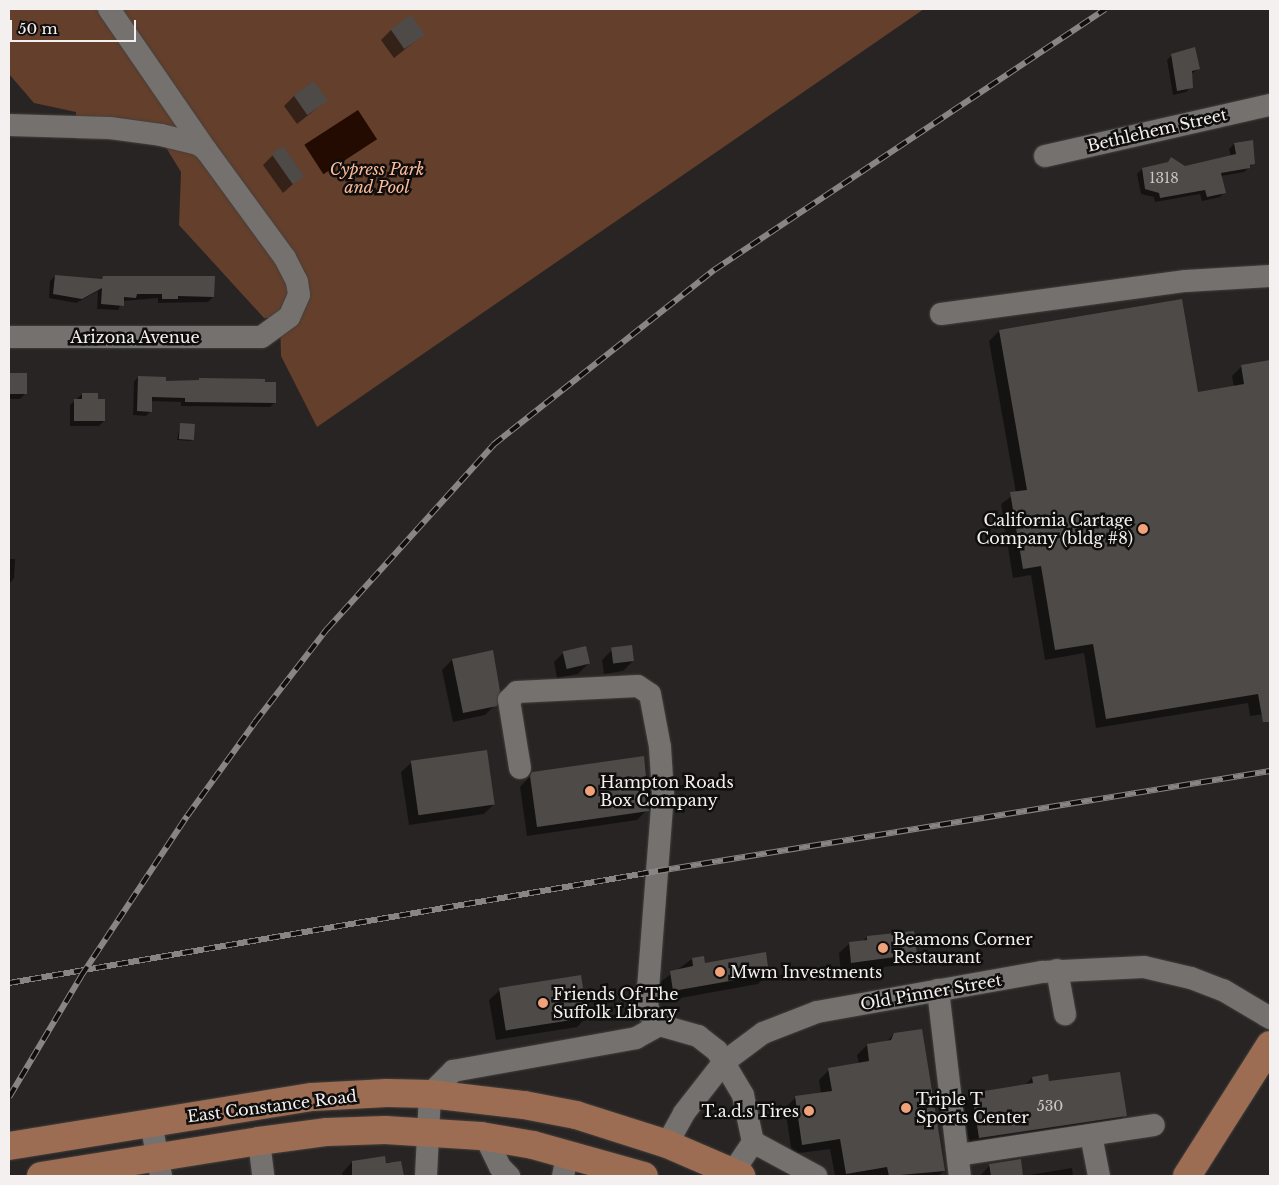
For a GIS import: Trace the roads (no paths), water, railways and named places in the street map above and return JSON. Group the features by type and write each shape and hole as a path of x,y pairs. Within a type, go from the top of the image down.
{"main road":[{"path":"1187,1176 1270,1045"},
{"name":"East Constance Road","path":"9,1146 320,1096 430,1094 524,1105 576,1115 667,1144 737,1174"},
{"name":"East Constance Road","path":"41,1176 159,1166 259,1141 327,1132 428,1131 485,1136 566,1165 644,1176"}],"street":[{"path":"109,9 206,150"},
{"name":"Bethlehem Street","path":"1045,156 1270,105"},
{"path":"9,125 69,125 160,135 189,141 206,150"},
{"name":"Arizona Avenue","path":"9,337 261,337 289,317 296,307 297,282 284,258 206,150"},
{"path":"941,314 1186,281 1270,276"},
{"path":"520,768 509,700 517,692 638,686 650,694 660,747 663,794 647,1003 649,1013 659,1025 698,1036 724,1062 743,1095 753,1142 737,1174"},
{"name":"Old Pinner Street","path":"667,1144 684,1113 724,1062 763,1034 789,1021 816,1012 1057,970 1093,967 1158,970 1223,990 1270,1018"},
{"path":"1057,970 1065,1014"},
{"path":"938,990 959,1166 1091,1135 1154,1125"},
{"path":"426,1176 430,1094 453,1071 636,1038 659,1025"},
{"path":"151,1122 159,1166"},
{"path":"1091,1135 1099,1176"},
{"path":"485,1136 500,1167 509,1176"},
{"path":"259,1141 263,1176"},
{"path":"753,1142 816,1176"}],"railway":[{"path":"9,1097 81,976 187,816 255,722 327,629 493,445 714,270 1105,9"},
{"path":"9,983 658,871 1270,771"}],"place":[{"name":"California Cartage Company (bldg #8)","path":"1143,529"},
{"name":"Hampton Roads Box Company","path":"590,791"},
{"name":"Beamons Corner Restaurant","path":"883,948"},
{"name":"Mwm Investments","path":"720,972"},
{"name":"Friends Of The Suffolk Library","path":"543,1003"},
{"name":"Triple T Sports Center","path":"906,1108"},
{"name":"T.a.d.s Tires","path":"809,1111"}],"park label":[{"name":"Cypress Park and Pool","path":"377,178"}]}
